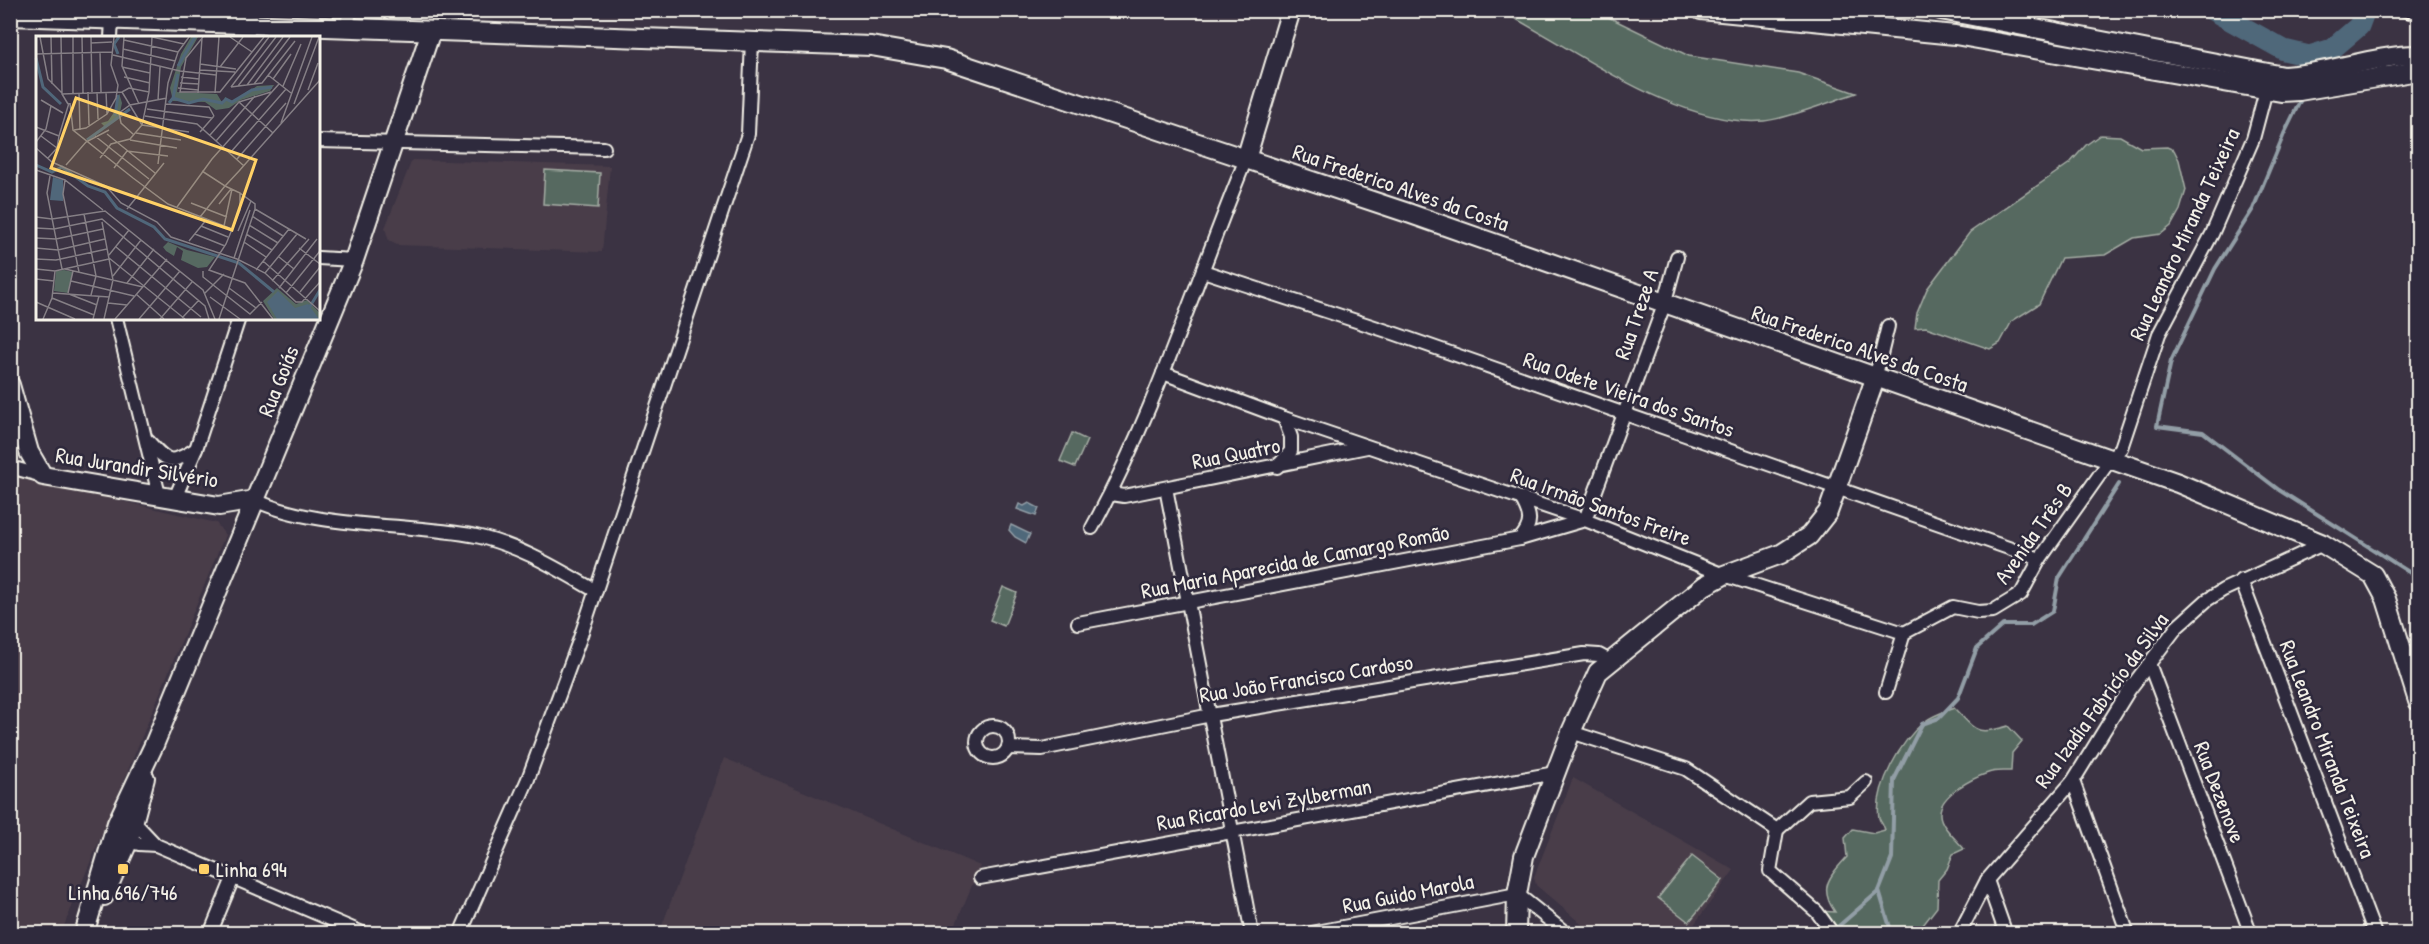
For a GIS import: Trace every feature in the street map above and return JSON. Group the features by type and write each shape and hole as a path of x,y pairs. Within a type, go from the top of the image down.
{"main road":[{"path":"1246,159 1291,10"},
{"path":"1701,10 1955,35 2266,90 2312,82 2418,71"},
{"path":"1941,10 2312,82 2368,62 2418,55"},
{"name":"Rua Frederico Alves da Costa","path":"14,14 111,28 431,31 871,46 946,59 1408,213 1875,379 2178,483 2323,544 2373,575 2386,599 2418,702"},
{"name":"Rua Goiás","path":"85,933 122,824 354,260 431,31"},
{"path":"1516,933 1517,894 1524,856 1571,732 1598,672 1704,586 1724,575 1781,554 1809,536 1828,512 1875,379"},
{"path":"10,385 29,452 44,476"},
{"name":"Rua Jurandir Silvério","path":"44,476 219,506 255,500"},
{"path":"219,506 231,519 237,544"},
{"name":"Rua Goiás","path":"85,933 128,842 122,824"}],"street":[{"path":"345,29 351,10"},
{"path":"460,933 528,779 596,591 748,134 752,41"},
{"name":"Rua Leandro Miranda Teixeira","path":"2110,460 2121,448 2159,334 2212,234 2253,139 2266,90"},
{"path":"320,141 604,148"},
{"path":"1092,528 1111,494 1163,373 1246,159"},
{"name":"Rua Treze A","path":"1585,520 1622,414 1664,305 1677,257"},
{"path":"320,258 354,260"},
{"name":"Rua Odete Vieira dos Santos","path":"1203,271 2040,559"},
{"path":"117,320 147,441 167,497"},
{"path":"167,497 196,449 238,320"},
{"path":"1875,379 1888,326"},
{"name":"Rua Irmão Santos Freire","path":"1163,373 1284,418 1585,520 1724,575 1904,633"},
{"path":"1277,467 1291,452 1292,436 1284,418"},
{"path":"147,441 166,460 173,461 196,449"},
{"name":"Rua Quatro","path":"1111,494 1124,496 1368,447"},
{"name":"Avenida Três B","path":"1904,633 1953,607 1978,612 1993,611 2021,594 2040,559 2110,460"},
{"name":"Rua Jurandir Silvério","path":"10,467 44,476"},
{"path":"1166,488 1252,933"},
{"path":"1520,540 1530,528 1531,521 1521,498"},
{"path":"255,500 303,514 476,536 541,560 596,591"},
{"name":"Rua Maria Aparecida de Camargo Romão","path":"1078,623 1520,540 1585,520"},
{"name":"Rua Izadia Fabricío da Silva","path":"1959,933 1988,880 2073,781 2129,690 2150,666 2177,627 2207,600 2241,580 2323,544"},
{"name":"Rua Leandro Miranda Teixeira","path":"2241,580 2375,933"},
{"path":"1886,692 1904,633"},
{"name":"Rua João Francisco Cardoso","path":"1008,748 1042,749 1211,715 1584,654 1599,655 1610,661"},
{"name":"Rua Dezenove","path":"2150,666 2251,933"},
{"path":"1571,732 1686,769 1777,830"},
{"name":"Rua Ricardo Levi Zylberman","path":"980,878 1555,773"},
{"path":"2073,781 2128,933"},
{"path":"1833,933 1824,918 1770,871 1777,830 1809,801 1850,797 1866,783"},
{"path":"122,824 156,845 233,878 338,928 365,933"},
{"path":"128,842 156,845"},
{"path":"210,933 233,878"},
{"path":"1988,880 2006,933"},
{"path":"1517,894 1567,933"},
{"name":"Rua Guido Marola","path":"1306,933 1517,894"}],"shaded area":[{"path":"412,160 610,166 602,252 397,245 389,241 385,228"},
{"path":"11,475 216,523 225,535 61,933 11,934"},
{"path":"724,758 980,866 952,933 659,934"},
{"path":"1573,778 1734,870 1687,934 1592,933 1536,885 1534,877"}],"green space":[{"path":"1501,11 1596,11 1689,56 1798,73 1856,93 1774,120 1731,120 1697,112 1628,83"},
{"path":"2100,135 2120,136 2141,148 2167,147 2174,150 2179,160 2186,190 2180,210 2171,226 2161,234 2134,238 2105,255 2061,258 2039,304 2012,321 2000,343 1990,349 1926,327 1915,328 1917,313 1927,289 1970,232 2070,163 2086,145"},
{"path":"545,170 600,173 598,208 543,204"},
{"path":"1072,433 1087,440 1075,467 1060,461"},
{"path":"1003,587 1017,593 1004,626 990,620"},
{"path":"1954,708 1977,729 1989,731 2008,726 2022,741 2012,753 2011,771 1993,771 1974,779 1958,788 1941,807 1940,814 1943,823 1964,849 1953,854 1947,869 1938,880 1937,907 1923,925 1921,933 1839,933 1819,911 1835,912 1827,896 1827,889 1831,877 1847,857 1845,838 1853,829 1874,833 1885,830 1879,818 1881,793 1898,753 1924,722"},
{"path":"1692,856 1723,880 1689,922 1658,898"}],"water":[{"path":"1029,503 1039,508 1036,516 1017,509 1019,504 1024,506"},
{"path":"1011,525 1030,534 1026,543 1015,537 1009,530"}],"waterway":[{"path":"2212,10 2284,50 2309,56 2332,49 2359,26 2365,10"},
{"path":"2320,66 2332,49"},
{"path":"2303,95 2253,209 2215,269 2171,361 2157,426 2203,432 2279,490 2412,574 2418,584"},
{"path":"1833,931 1879,891 1892,858 1894,780 1922,724 1939,718 1958,698 1977,648 2003,625 2031,625 2053,611 2059,578 2119,484"},
{"path":"1879,891 1892,934"}],"railway":[{"path":"2389,10 2418,20"}],"place":[{"name":"Linha 696/746","path":"123,869"},
{"name":"Linha 694","path":"204,869"}]}
